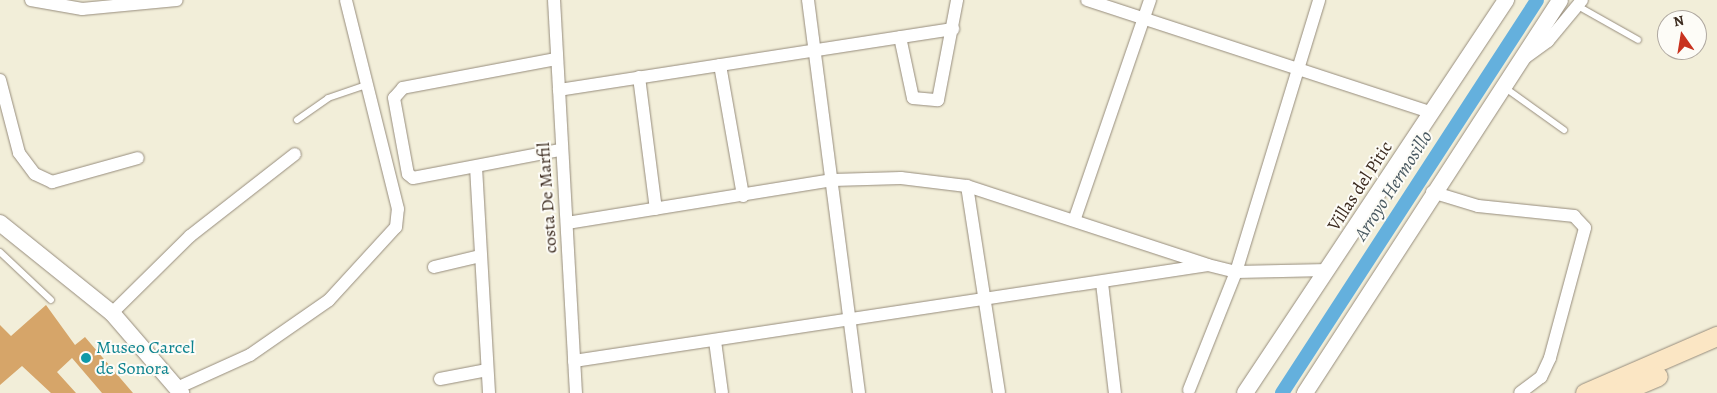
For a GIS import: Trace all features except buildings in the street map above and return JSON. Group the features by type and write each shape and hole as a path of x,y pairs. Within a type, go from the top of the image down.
{"main road":[{"path":"1585,393 1717,336"},
{"path":"1618,393 1717,350"}],"street":[{"path":"31,0 64,4 177,0"},
{"path":"0,223 112,313 179,390 250,355 316,310 354,276 396,227 398,209 369,84 346,0"},
{"name":"costa De Marfil","path":"554,0 560,150 567,224 576,393"},
{"path":"808,0 833,180 859,393"},
{"path":"900,37 914,98 932,103 941,97 957,0"},
{"path":"1087,0 1145,17 1432,113"},
{"path":"1075,218 1150,0"},
{"path":"1189,390 1236,272 1296,68 1319,0"},
{"name":"Villas del Pitic","path":"1245,393 1506,0"},
{"path":"1305,393 1432,192 1560,0"},
{"path":"1520,61 1548,41 1580,3"},
{"path":"558,90 953,29"},
{"path":"556,59 396,91 408,174 420,179 560,150"},
{"path":"720,65 743,196"},
{"path":"639,78 656,209"},
{"path":"0,80 19,153 35,174 52,182 138,158"},
{"path":"112,313 190,236 295,154"},
{"path":"476,167 489,393"},
{"path":"567,224 865,176 967,186 1075,218 1208,265 1236,272 1328,270"},
{"path":"967,186 999,393"},
{"path":"1432,192 1478,206 1574,216 1585,228 1548,364 1535,384 1520,393"},
{"path":"434,267 480,256"},
{"path":"574,361 986,302 1208,265"},
{"path":"1102,283 1115,393"},
{"path":"715,340 722,393"},
{"path":"440,379 487,370"}],"lane":[{"path":"1580,3 1638,40"},
{"path":"297,120 328,98 369,84"},
{"path":"1503,86 1564,130"},
{"path":"0,252 51,300"}],"waterway":[{"name":"Arroyo Hermosillo","path":"1282,393 1537,0"}],"place":[{"name":"Museo Carcel de Sonora","path":"86,358"}]}
